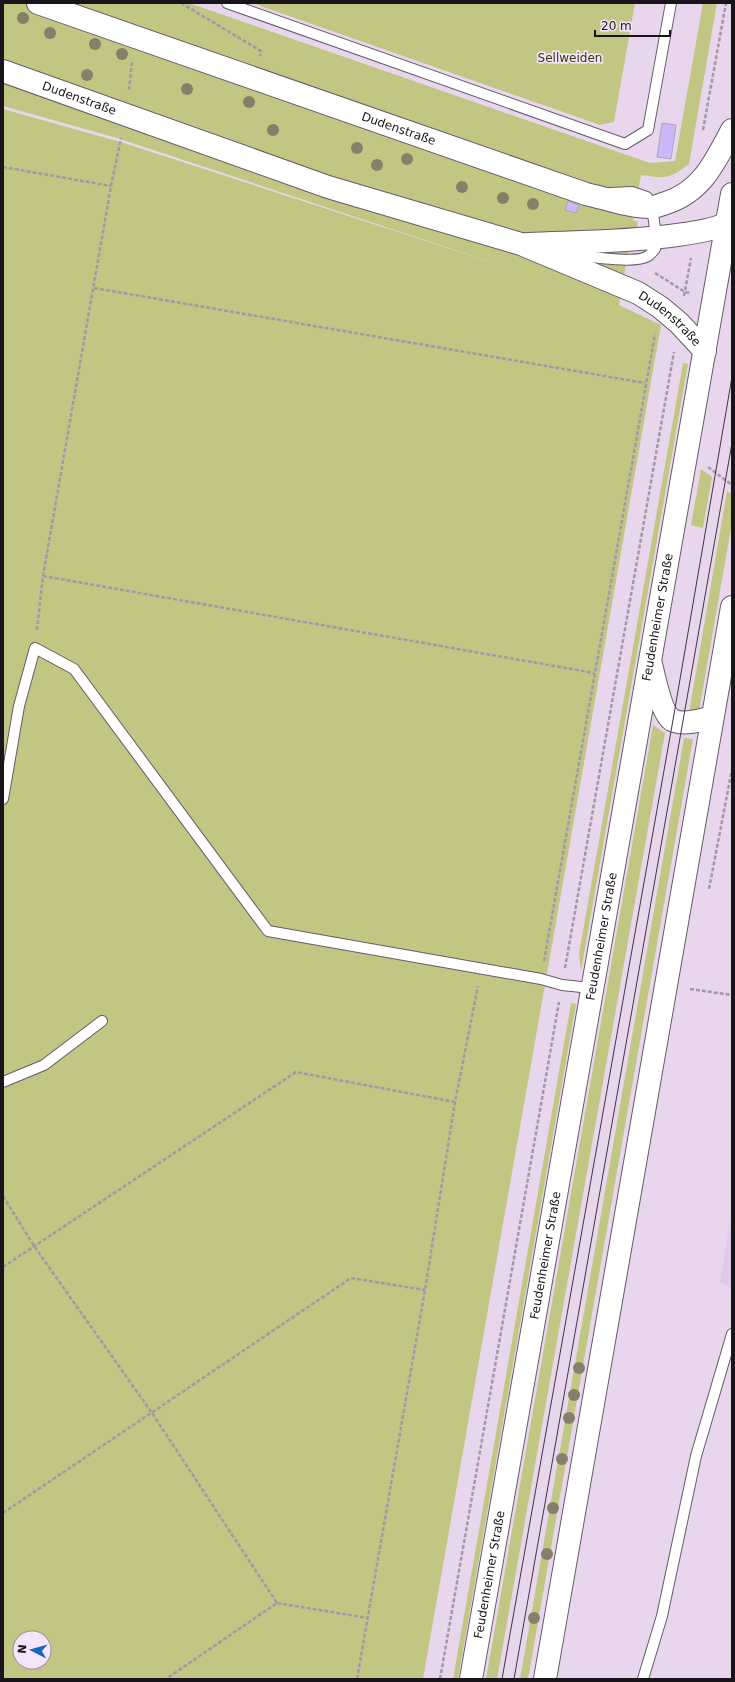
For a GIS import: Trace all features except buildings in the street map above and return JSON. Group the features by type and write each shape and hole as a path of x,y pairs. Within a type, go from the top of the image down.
{"main road":[{"name":"Dudenstraße","path":"38,3 586,194 627,204 652,207 676,200 700,182 713,166 732,130"},
{"name":"Dudenstraße","path":"3,71 328,187 521,244 638,293 660,307 679,323 705,351"},
{"name":"Feudenheimer Straße","path":"471,1679 591,988 729,222 732,194"},
{"name":"Dudenstraße","path":"521,244 624,241 656,238 695,233 729,222"},
{"path":"545,1679 732,607"},
{"path":"650,661 666,715 673,720 684,722 697,722 712,717"}],"lane":[{"path":"227,3 625,144 648,130 671,3"},
{"path":"652,207 656,238"},
{"path":"3,799 19,706 35,648 74,669 268,931 562,985 591,988"},
{"path":"3,1082 44,1065 102,1021"},
{"path":"643,1679 662,1616 696,1456 732,1334"}],"path":[{"path":"181,3 261,51 259,62"},
{"path":"703,131 726,3"},
{"path":"35,648 43,576 111,186 126,114 134,36"},
{"path":"3,167 111,186"},
{"path":"440,1679 695,233"},
{"path":"94,288 645,383"},
{"path":"541,980 655,330"},
{"path":"707,466 732,485"},
{"path":"43,576 594,673"},
{"path":"357,1679 425,1290 455,1102 481,969"},
{"path":"690,989 732,995"},
{"path":"3,1267 296,1072 455,1102"},
{"path":"3,1196 34,1246 152,1413 277,1603"},
{"path":"3,1513 351,1278 425,1290"},
{"path":"166,1679 277,1603 368,1618"}],"shaded area":[{"path":"732,1210 732,1289 720,1282"}],"green space":[{"path":"3,3 189,3 650,163 675,161 703,3 717,3 689,164 676,173 666,177 641,175 633,220 638,222 637,227 632,228 619,305 661,325 423,1679 3,1679 3,109 124,143 509,268 117,138 3,106"},
{"name":"Sellweiden","path":"252,3 635,3 614,122 600,125"},
{"path":"683,363 688,364 581,971 579,954"},
{"path":"701,469 712,477 703,528 691,525"},
{"path":"727,491 732,494 732,523 699,711 689,713"},
{"path":"653,725 665,733 497,1679 486,1679"},
{"path":"684,738 693,739 528,1679 520,1679"},
{"path":"571,1003 576,1004 458,1679 453,1679"}],"tram line":[{"path":"502,1679 673,720 732,377"},
{"path":"514,1679 732,443"}]}
